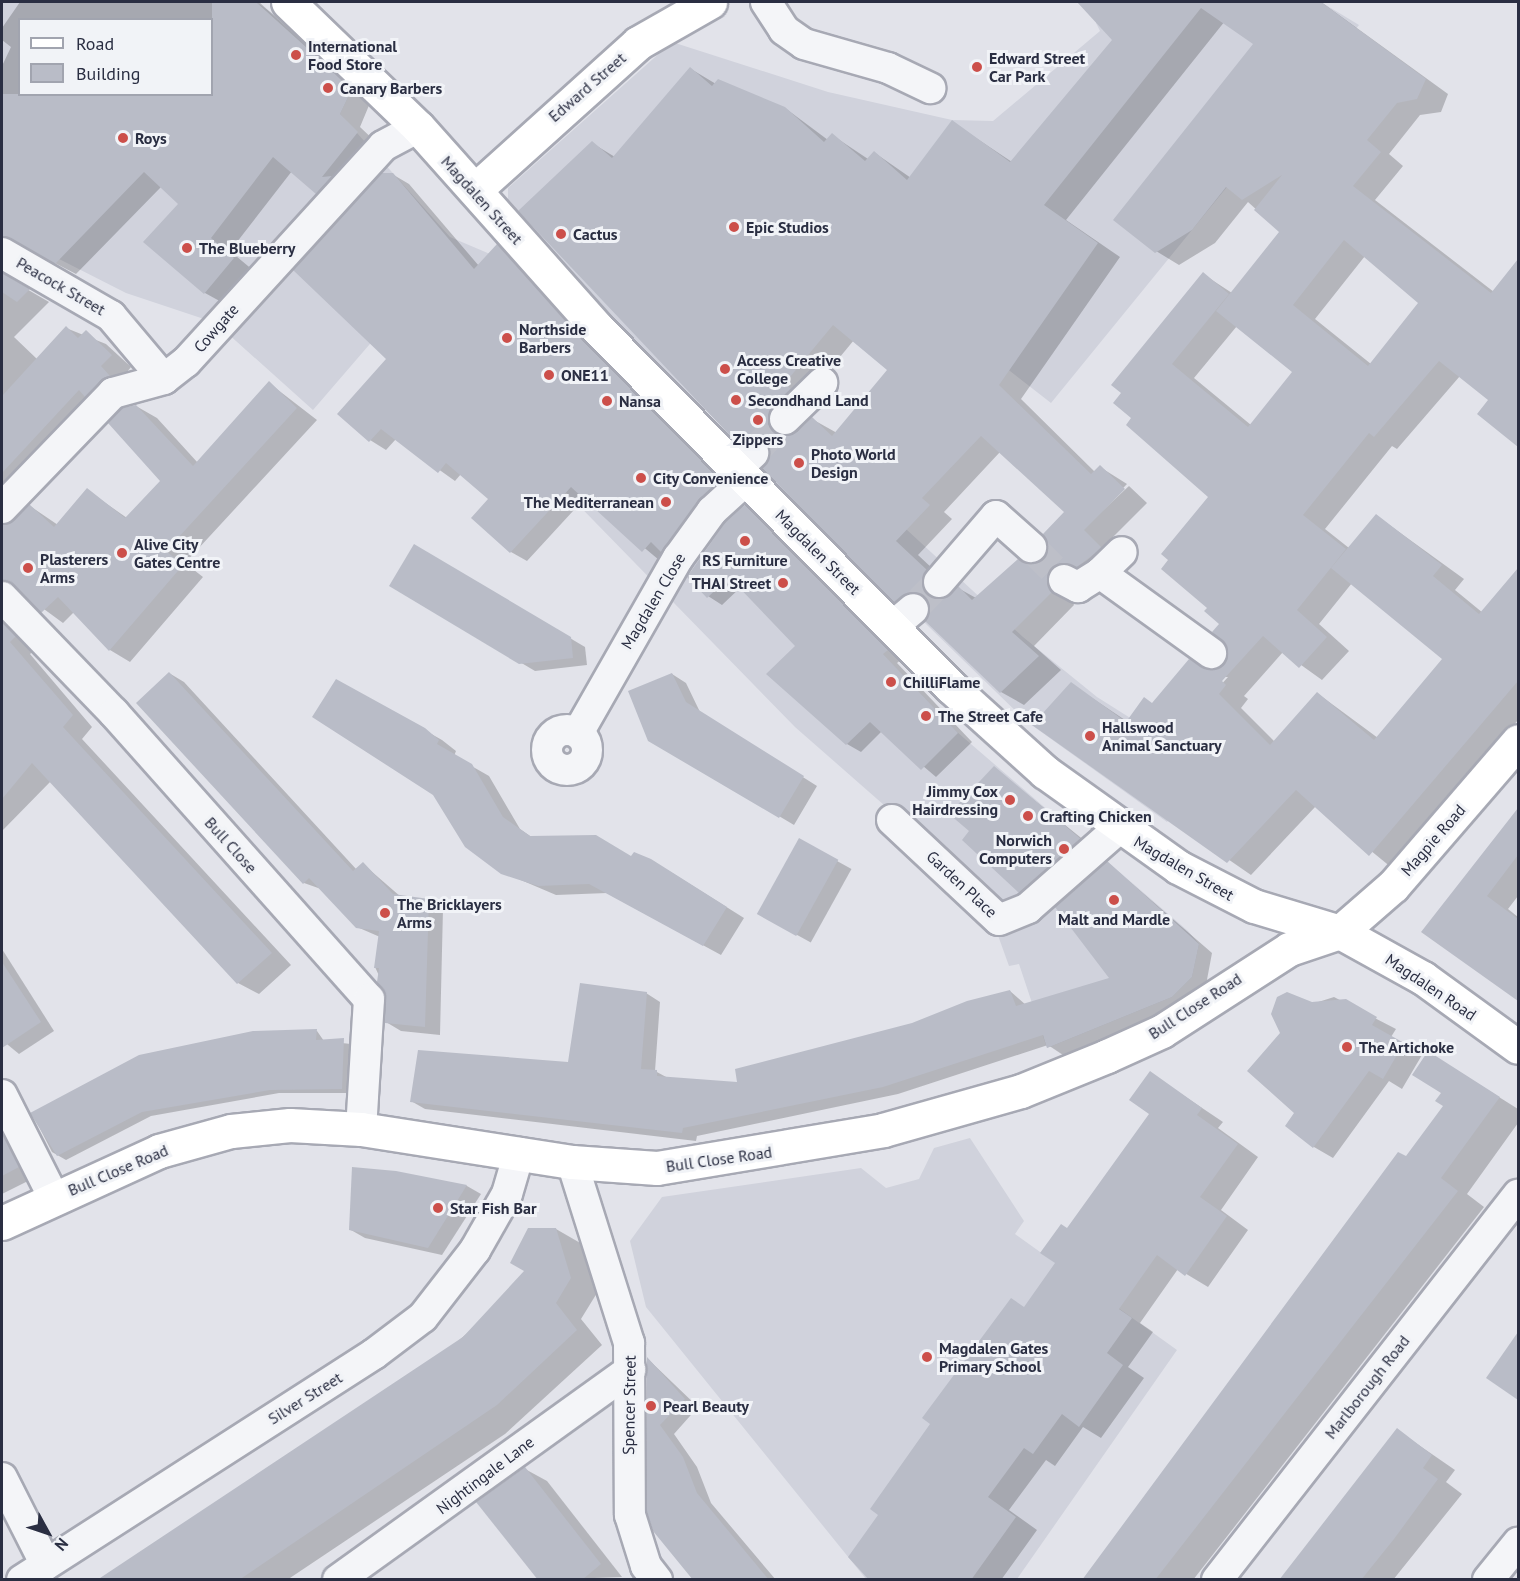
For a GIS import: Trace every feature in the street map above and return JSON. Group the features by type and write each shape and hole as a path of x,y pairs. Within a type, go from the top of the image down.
{"street":[{"name":"Magdalen Street","path":"288,2 418,127 476,189 536,261 744,468 903,617 1010,741 1119,828 1228,895 1340,933"},
{"name":"Edward Street","path":"476,189 638,43 710,2"},
{"path":"766,2 784,30 804,44 888,68 930,88"},
{"name":"Cowgate","path":"2,508 113,393 164,379 207,341 383,146 418,127"},
{"name":"Peacock Street","path":"2,253 111,316 164,379"},
{"path":"785,419 822,383"},
{"name":"Magdalen Close","path":"578,733 678,558 744,468"},
{"path":"939,582 1004,508 1031,547"},
{"path":"1064,580 1078,587 1100,573 1122,552"},
{"path":"1100,573 1211,653"},
{"name":"Bull Close","path":"2,597 114,713 369,999 361,1129"},
{"name":"Magpie Road","path":"1340,933 1393,886 1518,741"},
{"name":"Garden Place","path":"892,820 999,920 1028,908 1119,828"},
{"name":"Bull Close Road","path":"2,1222 159,1151 231,1131 290,1125 361,1129 572,1162 657,1167 702,1164 883,1130 1022,1090 1162,1031 1289,949 1340,933"},
{"name":"Magdalen Road","path":"1340,933 1423,978 1518,1047"},
{"path":"2,1095 54,1198"},
{"name":"Silver Street","path":"34,1572 374,1354 423,1317 475,1250 507,1194 519,1153"},
{"name":"Spencer Street","path":"572,1162 629,1343 630,1515 644,1575"},
{"name":"Marlborough Road","path":"1217,1580 1518,1195"},
{"name":"Nightingale Lane","path":"338,1580 630,1370"},
{"path":"2,1478 34,1572"},
{"path":"1488,1580 1518,1543"}],"shaded area":[{"path":"2,2 256,2 275,15 348,83 351,91 340,114 450,237 490,254 632,391 957,732 1188,931 1199,944 1192,977 1172,997 1047,1048 1019,964 1009,966 982,891 795,727 394,316 313,410 216,323 126,293 2,230"},
{"path":"1111,2 1321,2 1359,25 1051,403 852,248 737,373 1023,637 1097,697 1208,767 1167,822 1026,721 562,271 508,207 508,188 672,42 828,92 952,120 993,121 1100,31 1096,23"},
{"name":"Magdalen Gates Primary School","path":"970,1138 1024,1221 1015,1234 1177,1350 1017,1579 866,1579 646,1307 630,1241 662,1197 861,1168 886,1188 919,1179 934,1148"}],"building":[{"name":"Roys","path":"212,2 256,2 347,84 351,91 340,114 358,132 322,177 332,176 316,194 273,157 211,238 234,258 204,294 143,242 178,204 144,172 55,264 2,236 2,94 18,94 18,96 213,96"},
{"path":"1077,2 1321,2 1426,79 1417,99 1397,103 1367,140 1381,152 1353,186 1491,293 1518,259 1518,447 1477,414 1488,400 1439,361 1374,437 1369,433 1303,515 1346,549 1297,610 1327,637 1299,668 1263,636 1222,681 1226,685 1219,694 1270,745 1317,692 1374,740 1442,659 1331,568 1376,514 1442,565 1433,576 1479,614 1518,568 1518,681 1369,856 1296,790 1227,863 1032,725 1071,682 1126,722 1144,697 1152,703 1189,659 1210,670 1228,655 1226,645 1212,632 1219,624 1204,611 1207,608 1161,569 1168,560 1161,554 1208,497 1126,425 1131,418 1113,403 1121,393 1111,385 1203,272 1229,294 1172,364 1248,427 1292,372 1216,311 1279,232 1254,210 1282,175 1242,200 1226,187 1192,230 1155,253 1113,220 1253,44 1201,8 1044,205 1098,243 999,385 1091,474 1100,465 1125,489 1084,530 1102,548 1077,567 1054,566 1047,580 1052,592 1012,632 1039,656 1000,693 925,621 930,606 926,597 910,592 894,603 762,468 770,457 765,441 750,436 738,444 518,211 592,141 612,158 690,67 712,86 718,79 785,107 824,142 832,133 865,161 874,151 907,180 952,120 1010,162 1112,40","holes":["1344,240 1418,303 1368,366 1293,305","833,325 887,370 832,436 812,417 797,432 780,435 768,424 769,414 791,389 785,383","981,436 1064,512 1043,534 1048,550 1043,559 1028,564 1018,559 972,600 958,586 935,599 923,587 927,570 896,541 930,505 922,498"]},
{"path":"381,173 393,173 474,269 497,244 721,480 661,552 651,542 642,552 571,487 510,553 471,518 488,499 446,463 438,473 381,429 369,442 337,414 386,359 293,270"},
{"path":"2,273 30,289 17,302 2,292"},
{"path":"66,326 78,338 86,330 112,355 101,366 110,376 85,397 79,390 2,473 2,396"},
{"path":"269,381 297,408 166,551 183,565 109,651 58,597 41,613 14,585 2,580 2,525 29,504 54,527 87,488 125,518 160,481 108,423 122,408 136,405 193,466"},
{"path":"745,505 888,650 883,654 958,733 921,770 870,722 846,745 766,674 795,646 729,577 707,598 687,577 725,523"},
{"path":"414,544 571,637 573,658 519,664 389,586"},
{"path":"2,621 16,636 10,642 73,715 63,727 272,953 237,984 32,763 2,799"},
{"path":"169,672 353,871 363,862 393,894 429,899 425,1027 385,1023 385,994 377,982 379,968 374,968 379,931 356,928 309,878 303,884 136,703"},
{"path":"672,673 686,702 804,776 779,818 648,741 628,691"},
{"path":"336,679 425,728 439,740 437,744 472,764 503,817 530,836 596,835 631,856 634,852 651,859 727,907 703,946 589,884 538,886 501,874 465,847 433,795 312,717"},
{"path":"994,766 1081,839 1019,893 962,840 969,831 949,814"},
{"path":"1518,808 1518,855 1487,896 1518,919 1518,1001 1421,932"},
{"path":"799,838 838,860 796,936 757,914"},
{"path":"1107,861 1199,944 1192,977 1172,997 1047,1048 1043,1035 883,1087 683,1128 682,1133 410,1102 418,1050 568,1062 580,983 647,992 641,1069 657,1070 657,1076 737,1082 735,1069 912,1023 967,1001 1010,990 1016,1006 1109,978 1055,907"},
{"path":"2,962 41,1022 2,1048"},
{"path":"1287,992 1312,1002 1346,999 1377,1017 1372,1025 1404,1043 1383,1079 1369,1071 1313,1148 1285,1126 1294,1113 1247,1071 1280,1033 1271,1014 1277,997"},
{"path":"317,1029 316,1040 344,1038 342,1089 270,1090 142,1112 57,1156 30,1113 139,1055 253,1031"},
{"path":"1428,1051 1500,1097 1441,1178 1458,1191 1155,1580 1082,1580 1398,1152 1406,1156 1443,1106 1435,1101 1441,1093 1412,1075"},
{"path":"1150,1071 1202,1108 1197,1115 1238,1144 1200,1197 1227,1216 1185,1276 1157,1255 1119,1309 1132,1318 1107,1353 1123,1365 1079,1427 1062,1414 1033,1454 1024,1448 988,1497 1016,1517 971,1580 869,1580 848,1557 878,1515 870,1509 930,1424 922,1418 1011,1298 1024,1307 1055,1263 1040,1253 1061,1224 1067,1228 1149,1114 1129,1100"},
{"path":"2,1132 19,1167 2,1176"},
{"path":"352,1167 396,1171 467,1185 428,1248 349,1230"},
{"path":"528,1228 556,1228 571,1278 556,1303 577,1330 497,1405 239,1580 97,1580 463,1337 524,1271 510,1263"},
{"path":"1518,1332 1518,1400 1486,1378"},
{"path":"647,1357 685,1399 660,1425 683,1457 697,1493 769,1580 693,1580 653,1531 647,1512"},
{"path":"1397,1428 1432,1455 1423,1468 1438,1479 1394,1539 1361,1580 1279,1580"},
{"path":"525,1467 601,1564 582,1580 538,1580 476,1502"}],"tunnel":[{"path":"753,453 785,419"},
{"path":"1031,547 1064,580"},
{"path":"913,609 939,582"}],"place":[{"name":"International Food Store","path":"296,55"},
{"name":"Edward Street Car Park","path":"977,67"},
{"name":"Canary Barbers","path":"328,88"},
{"name":"Roys","path":"123,138"},
{"name":"Epic Studios","path":"734,227"},
{"name":"Cactus","path":"561,234"},
{"name":"The Blueberry","path":"187,248"},
{"name":"Northside Barbers","path":"507,338"},
{"name":"Access Creative College","path":"725,369"},
{"name":"ONE11","path":"549,375"},
{"name":"Secondhand Land","path":"736,400"},
{"name":"Nansa","path":"607,401"},
{"name":"Zippers","path":"758,420"},
{"name":"Photo World Design","path":"799,463"},
{"name":"City Convenience","path":"641,478"},
{"name":"The Mediterranean","path":"666,502"},
{"name":"RS Furniture","path":"745,541"},
{"name":"Alive City Gates Centre","path":"122,553"},
{"name":"Plasterers Arms","path":"28,568"},
{"name":"THAI Street","path":"783,583"},
{"name":"ChilliFlame","path":"891,682"},
{"name":"The Street Cafe","path":"926,716"},
{"name":"Hallswood Animal Sanctuary","path":"1090,736"},
{"name":"Jimmy Cox Hairdressing","path":"1010,800"},
{"name":"Crafting Chicken","path":"1028,816"},
{"name":"Norwich Computers","path":"1064,849"},
{"name":"Malt and Mardle","path":"1114,900"},
{"name":"The Bricklayers Arms","path":"385,913"},
{"name":"The Artichoke","path":"1347,1047"},
{"name":"Star Fish Bar","path":"438,1208"},
{"name":"Magdalen Gates Primary School","path":"927,1357"},
{"name":"Pearl Beauty","path":"651,1406"}]}
